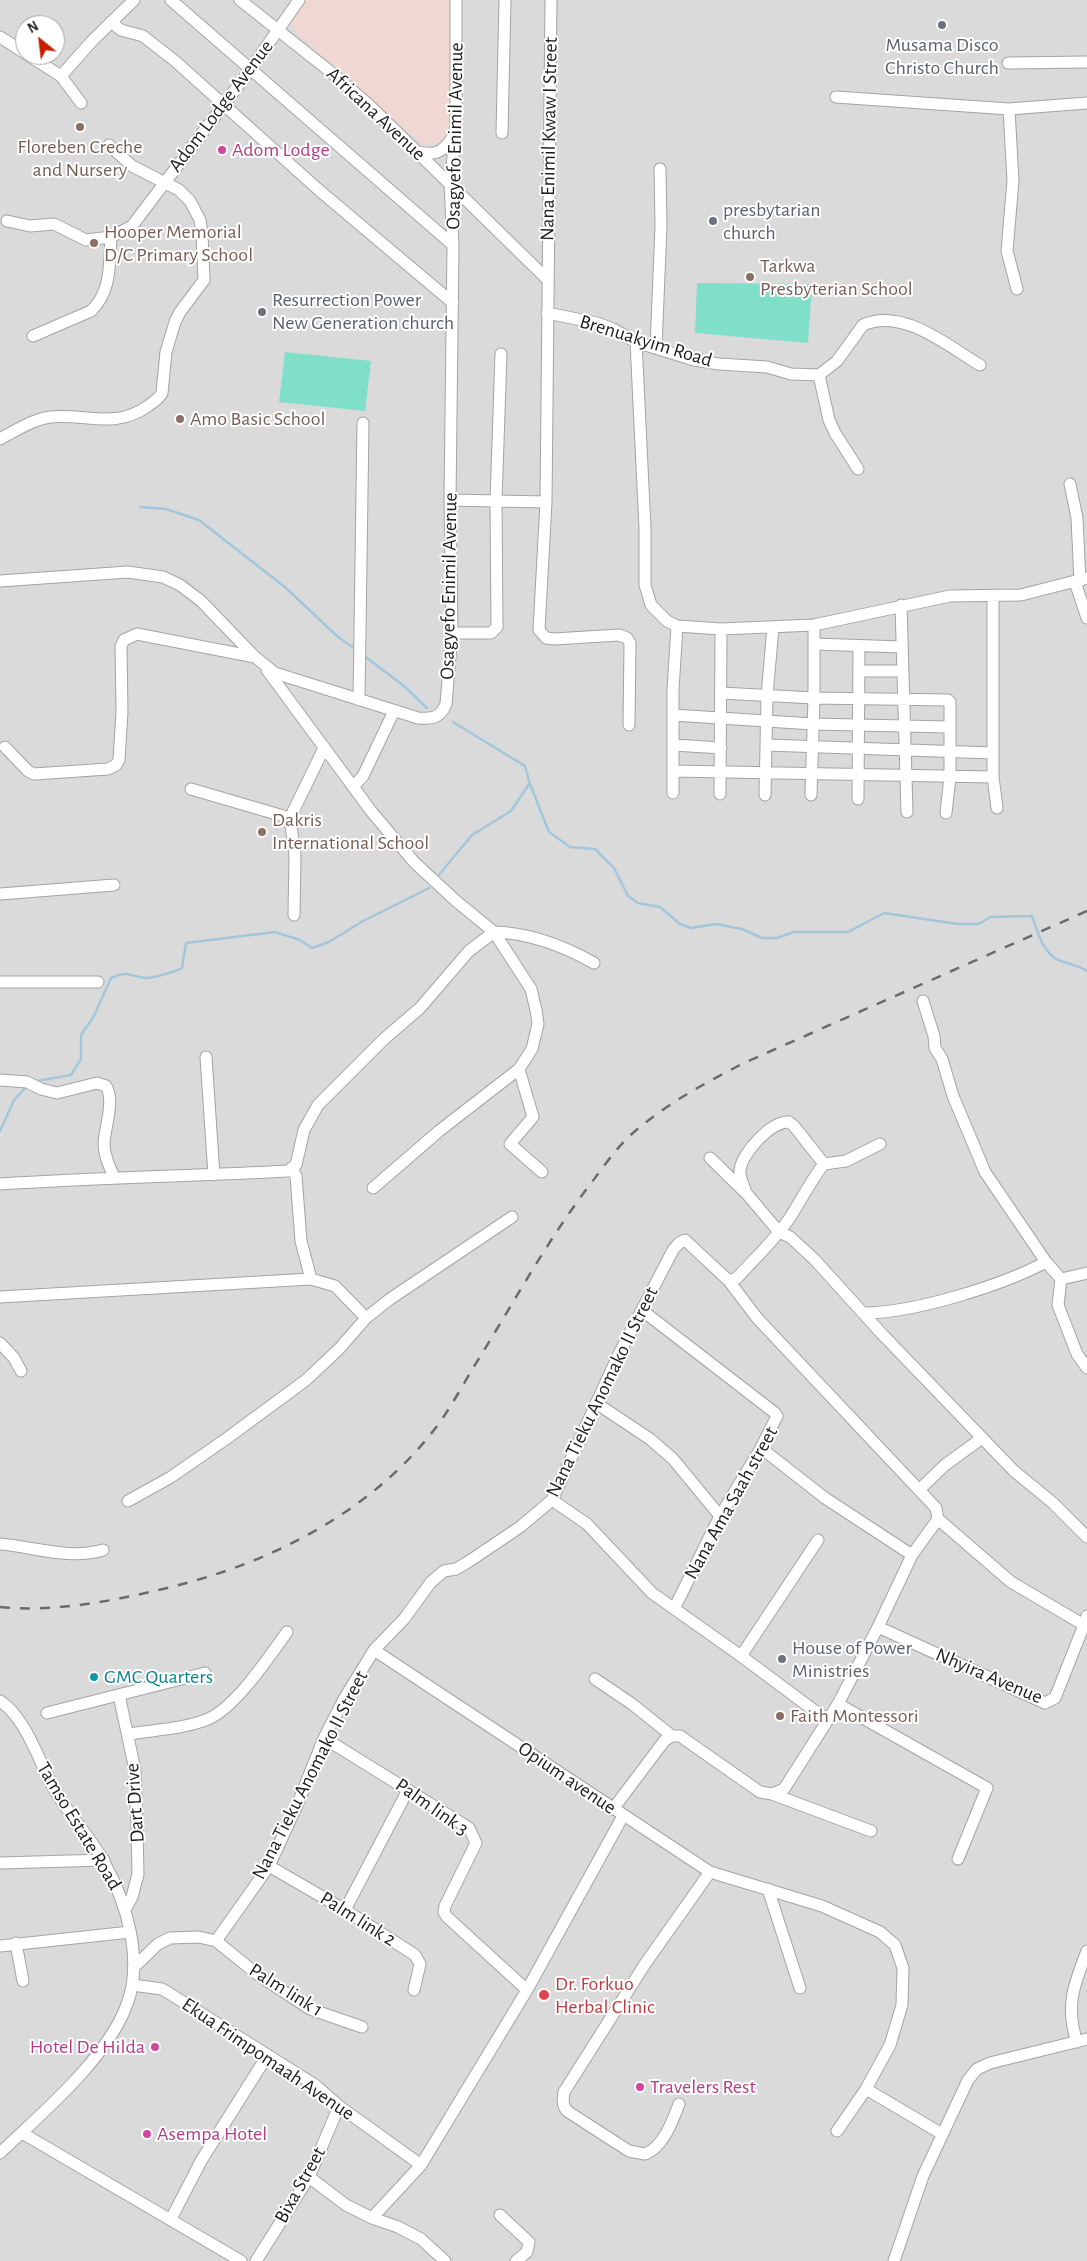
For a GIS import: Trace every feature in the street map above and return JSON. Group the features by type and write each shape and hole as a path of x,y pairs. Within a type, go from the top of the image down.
{"street":[{"path":"61,76 134,0"},
{"path":"172,0 250,70 453,245"},
{"name":"Africana Avenue","path":"240,0 358,95 547,279"},
{"name":"Adom Lodge Avenue","path":"111,237 132,226 250,70 299,0"},
{"name":"Osagyefo Enimil Avenue","path":"0,581 128,572 163,577 180,585 201,602 259,661 285,678 418,718 430,719 442,712 446,704 452,633 450,500 453,245 450,183 456,131 456,0"},
{"path":"502,133 505,0"},
{"name":"Nana Enimil Kwaw I Street","path":"551,0 546,502 539,630 546,638 554,639 619,635 627,638 630,643 629,726"},
{"path":"111,22 122,30 142,36 175,61 320,191 453,304"},
{"path":"0,37 15,47"},
{"path":"1008,63 1087,62"},
{"path":"44,65 61,76 81,103"},
{"path":"836,97 1010,109 1087,99"},
{"path":"1010,109 1014,181 1007,251 1017,289"},
{"path":"418,152 430,154 446,148 456,131"},
{"path":"0,439 47,417 108,420 128,416 137,413 159,398 164,388 166,352 175,322 180,312 204,280 200,220 190,201 179,190 132,166 109,146"},
{"path":"656,348 661,226 660,169"},
{"path":"7,221 30,226 54,224 86,240 111,237 107,286 104,296 98,304 91,311 33,336"},
{"name":"Brenuakyim Road","path":"547,314 597,324 613,329 636,342 701,361 767,367 792,374 819,375"},
{"path":"858,469 829,420 819,375 837,361 863,325 882,320 897,322 915,328 980,365"},
{"path":"636,342 645,528 645,585 651,605 658,614 678,626 721,629 814,625 950,596 1021,595 1081,581"},
{"path":"452,633 491,633 497,627 496,502 501,354"},
{"path":"359,700 362,422"},
{"path":"1070,484 1077,518 1081,581 1087,618"},
{"path":"450,500 546,502"},
{"path":"992,595 993,777 996,808"},
{"path":"901,605 907,812"},
{"path":"811,795 814,625"},
{"path":"673,793 673,715 678,626"},
{"path":"765,795 767,696 773,627"},
{"path":"720,794 721,629"},
{"path":"5,747 28,771 34,774 108,769 116,765 122,712 121,646 124,640 137,634 259,661 353,787 414,862 456,901 494,932 531,989 538,1024 532,1049 519,1069 439,1131 373,1188"},
{"path":"814,644 902,647"},
{"path":"858,799 859,646"},
{"path":"859,671 903,671"},
{"path":"722,693 814,698 948,700 950,702 950,777 946,813"},
{"path":"353,787 362,776 394,711"},
{"path":"673,715 813,724 949,727"},
{"path":"674,745 721,748"},
{"path":"766,745 859,750 993,753"},
{"path":"294,915 295,856 290,818 324,748"},
{"path":"674,770 993,777"},
{"path":"191,789 290,818"},
{"path":"0,894 114,885"},
{"path":"0,1184 114,1177 288,1171 296,1165 304,1130 318,1105 377,1046 420,1008 470,951 494,932 518,933 539,938 575,952 594,963"},
{"path":"0,982 98,982"},
{"path":"923,1001 934,1036 935,1048 942,1059 953,1096 986,1172 1046,1262 1062,1279"},
{"path":"206,1057 214,1175"},
{"path":"519,1069 533,1117 510,1144 542,1172"},
{"path":"0,1080 27,1082 41,1089 57,1093 98,1083 106,1086 110,1096 104,1145 108,1166 114,1177"},
{"path":"747,1194 740,1178 741,1164 767,1131 780,1123 789,1122 794,1126 824,1164"},
{"path":"880,1144 846,1161 824,1164 809,1183 792,1215 779,1232 737,1278 730,1280 757,1318 936,1508 938,1519 1011,1582 1085,1621"},
{"path":"710,1158 747,1194 779,1232 790,1237 802,1248 1014,1471 1053,1503 1087,1537"},
{"path":"292,1169 296,1176 301,1241 311,1279"},
{"path":"128,1501 190,1464 306,1380 339,1349 366,1318 390,1299 512,1217"},
{"name":"Nana Tieku Anomako II Street","path":"216,1942 269,1866 298,1803 324,1738 344,1699 374,1650 404,1619 444,1571 456,1569 468,1562 520,1527 552,1500 618,1356 673,1250 679,1243 685,1240 730,1280"},
{"path":"864,1313 891,1311 962,1294 1029,1271 1046,1262"},
{"path":"1062,1279 1087,1273"},
{"path":"0,1297 311,1279 335,1286 366,1318"},
{"path":"1062,1279 1058,1305 1077,1354 1087,1368"},
{"name":"Nana Ama Saah street","path":"643,1311 775,1413 776,1419 761,1448 720,1516 674,1609"},
{"path":"0,1343 14,1358 21,1371"},
{"path":"596,1403 650,1439 673,1458 720,1516"},
{"path":"919,1490 940,1468 982,1438"},
{"path":"761,1448 825,1498 912,1555"},
{"path":"552,1500 587,1524 652,1593 742,1656 827,1720"},
{"path":"772,1794 784,1789 838,1704 878,1627 912,1555 938,1519"},
{"path":"742,1656 818,1540"},
{"path":"0,1544 68,1554 91,1554 103,1550"},
{"name":"Nhyira Avenue","path":"878,1627 1045,1703 1055,1698 1085,1621"},
{"path":"129,1734 210,1718 243,1690 287,1632"},
{"name":"Opium avenue","path":"374,1650 710,1872 822,1906 880,1932 895,1945 903,1968 902,2005 890,2045 866,2089 837,2131"},
{"path":"47,1713 205,1673"},
{"path":"595,1679 632,1704 672,1736"},
{"name":"Dart Drive","path":"119,1695 129,1734 135,1770 138,1874 132,1897 125,1910"},
{"name":"Tamso Estate Road","path":"0,1700 20,1722 56,1793 104,1860 119,1891 125,1910 130,1932 133,1968 128,2004 118,2023 86,2069 0,2153"},
{"path":"838,1704 987,1788 958,1859"},
{"path":"613,1809 665,1740 672,1736 680,1736 760,1792 772,1794 871,1831"},
{"name":"Palm link 3","path":"324,1738 469,1828 474,1835 476,1843 445,1906 444,1912 447,1917 527,1990"},
{"path":"345,1910 408,1790"},
{"path":"372,2218 421,2164 527,1990 623,1816"},
{"path":"0,1863 104,1860"},
{"name":"Palm link 2","path":"269,1866 345,1910 415,1955 420,1964 414,1990"},
{"path":"679,2104 674,2118 656,2148 645,2154 629,2151 567,2111 563,2100 564,2092 646,1964 710,1872"},
{"path":"768,1889 800,1988"},
{"path":"0,1946 130,1932"},
{"path":"133,1968 158,1944 170,1938 199,1937 216,1942"},
{"name":"Palm link 1","path":"216,1942 257,1974 310,2009 362,2027"},
{"path":"16,1944 23,1981"},
{"path":"894,2261 923,2176 968,2080 978,2069 990,2063 1082,2040 1072,2026 1073,1986 1087,1951"},
{"name":"Ekua Frimpomaah Avenue","path":"132,1985 162,1989 315,2085 339,2106 421,2164"},
{"path":"171,2219 206,2154 267,2056"},
{"path":"866,2089 942,2134"},
{"name":"Bixa Street","path":"256,2261 309,2177 339,2106"},
{"path":"22,2133 241,2261"},
{"path":"309,2177 346,2205 372,2218 398,2226 421,2240 445,2261"},
{"path":"500,2215 529,2242 527,2252 516,2261"}],"shaded area":[{"path":"0,0 1087,0 1087,2261 0,2261"},
{"path":"304,0 449,0 450,129 444,139 436,144 423,145 297,33 291,25 292,18"}],"green space":[{"path":"697,283 812,284 808,343 695,333"},
{"path":"285,352 371,361 365,411 279,402"}],"waterway":[{"path":"140,507 166,509 199,520 286,588 338,637 357,650"},
{"path":"363,655 404,686 427,708"},
{"path":"453,722 525,766 549,832 570,847 595,849 614,868 628,896 638,903 660,907 680,924 691,928 716,924 742,929 762,938 777,938 794,932 848,932 884,913 958,924 979,924 990,917 1032,916 1042,942 1050,954 1061,961 1087,971"},
{"path":"438,876 472,835 511,811 529,784"},
{"path":"37,1081 71,1075 81,1059 81,1035 94,1016 111,978 126,974 148,978 182,968 186,943 275,932 300,940 312,948 329,942 363,921 429,888"},
{"path":"0,1131 14,1100 27,1086"}],"railway":[{"path":"0,1607 44,1608 90,1604 179,1585 251,1561 286,1546 352,1508 409,1459 434,1430 560,1227 616,1150 646,1122 686,1095 744,1063 1087,911"}],"place":[{"name":"Musama Disco Christo Church","path":"942,25"},
{"name":"Floreben Creche and Nursery","path":"80,127"},
{"name":"Adom Lodge","path":"222,150"},
{"name":"presbytarian church","path":"713,221"},
{"name":"Hooper Memorial D/C Primary School","path":"94,243"},
{"name":"Tarkwa Presbyterian School","path":"750,277"},
{"name":"Resurrection Power New Generation church","path":"262,312"},
{"name":"Amo Basic School","path":"180,419"},
{"name":"Dakris International School","path":"262,832"},
{"name":"House of Power Ministries","path":"782,1659"},
{"name":"GMC Quarters","path":"94,1677"},
{"name":"Faith Montessori","path":"780,1716"},
{"name":"Dr. Forkuo Herbal Clinic","path":"544,1995"},
{"name":"Hotel De Hilda","path":"155,2047"},
{"name":"Travelers Rest","path":"640,2087"},
{"name":"Asempa Hotel","path":"147,2134"}]}
